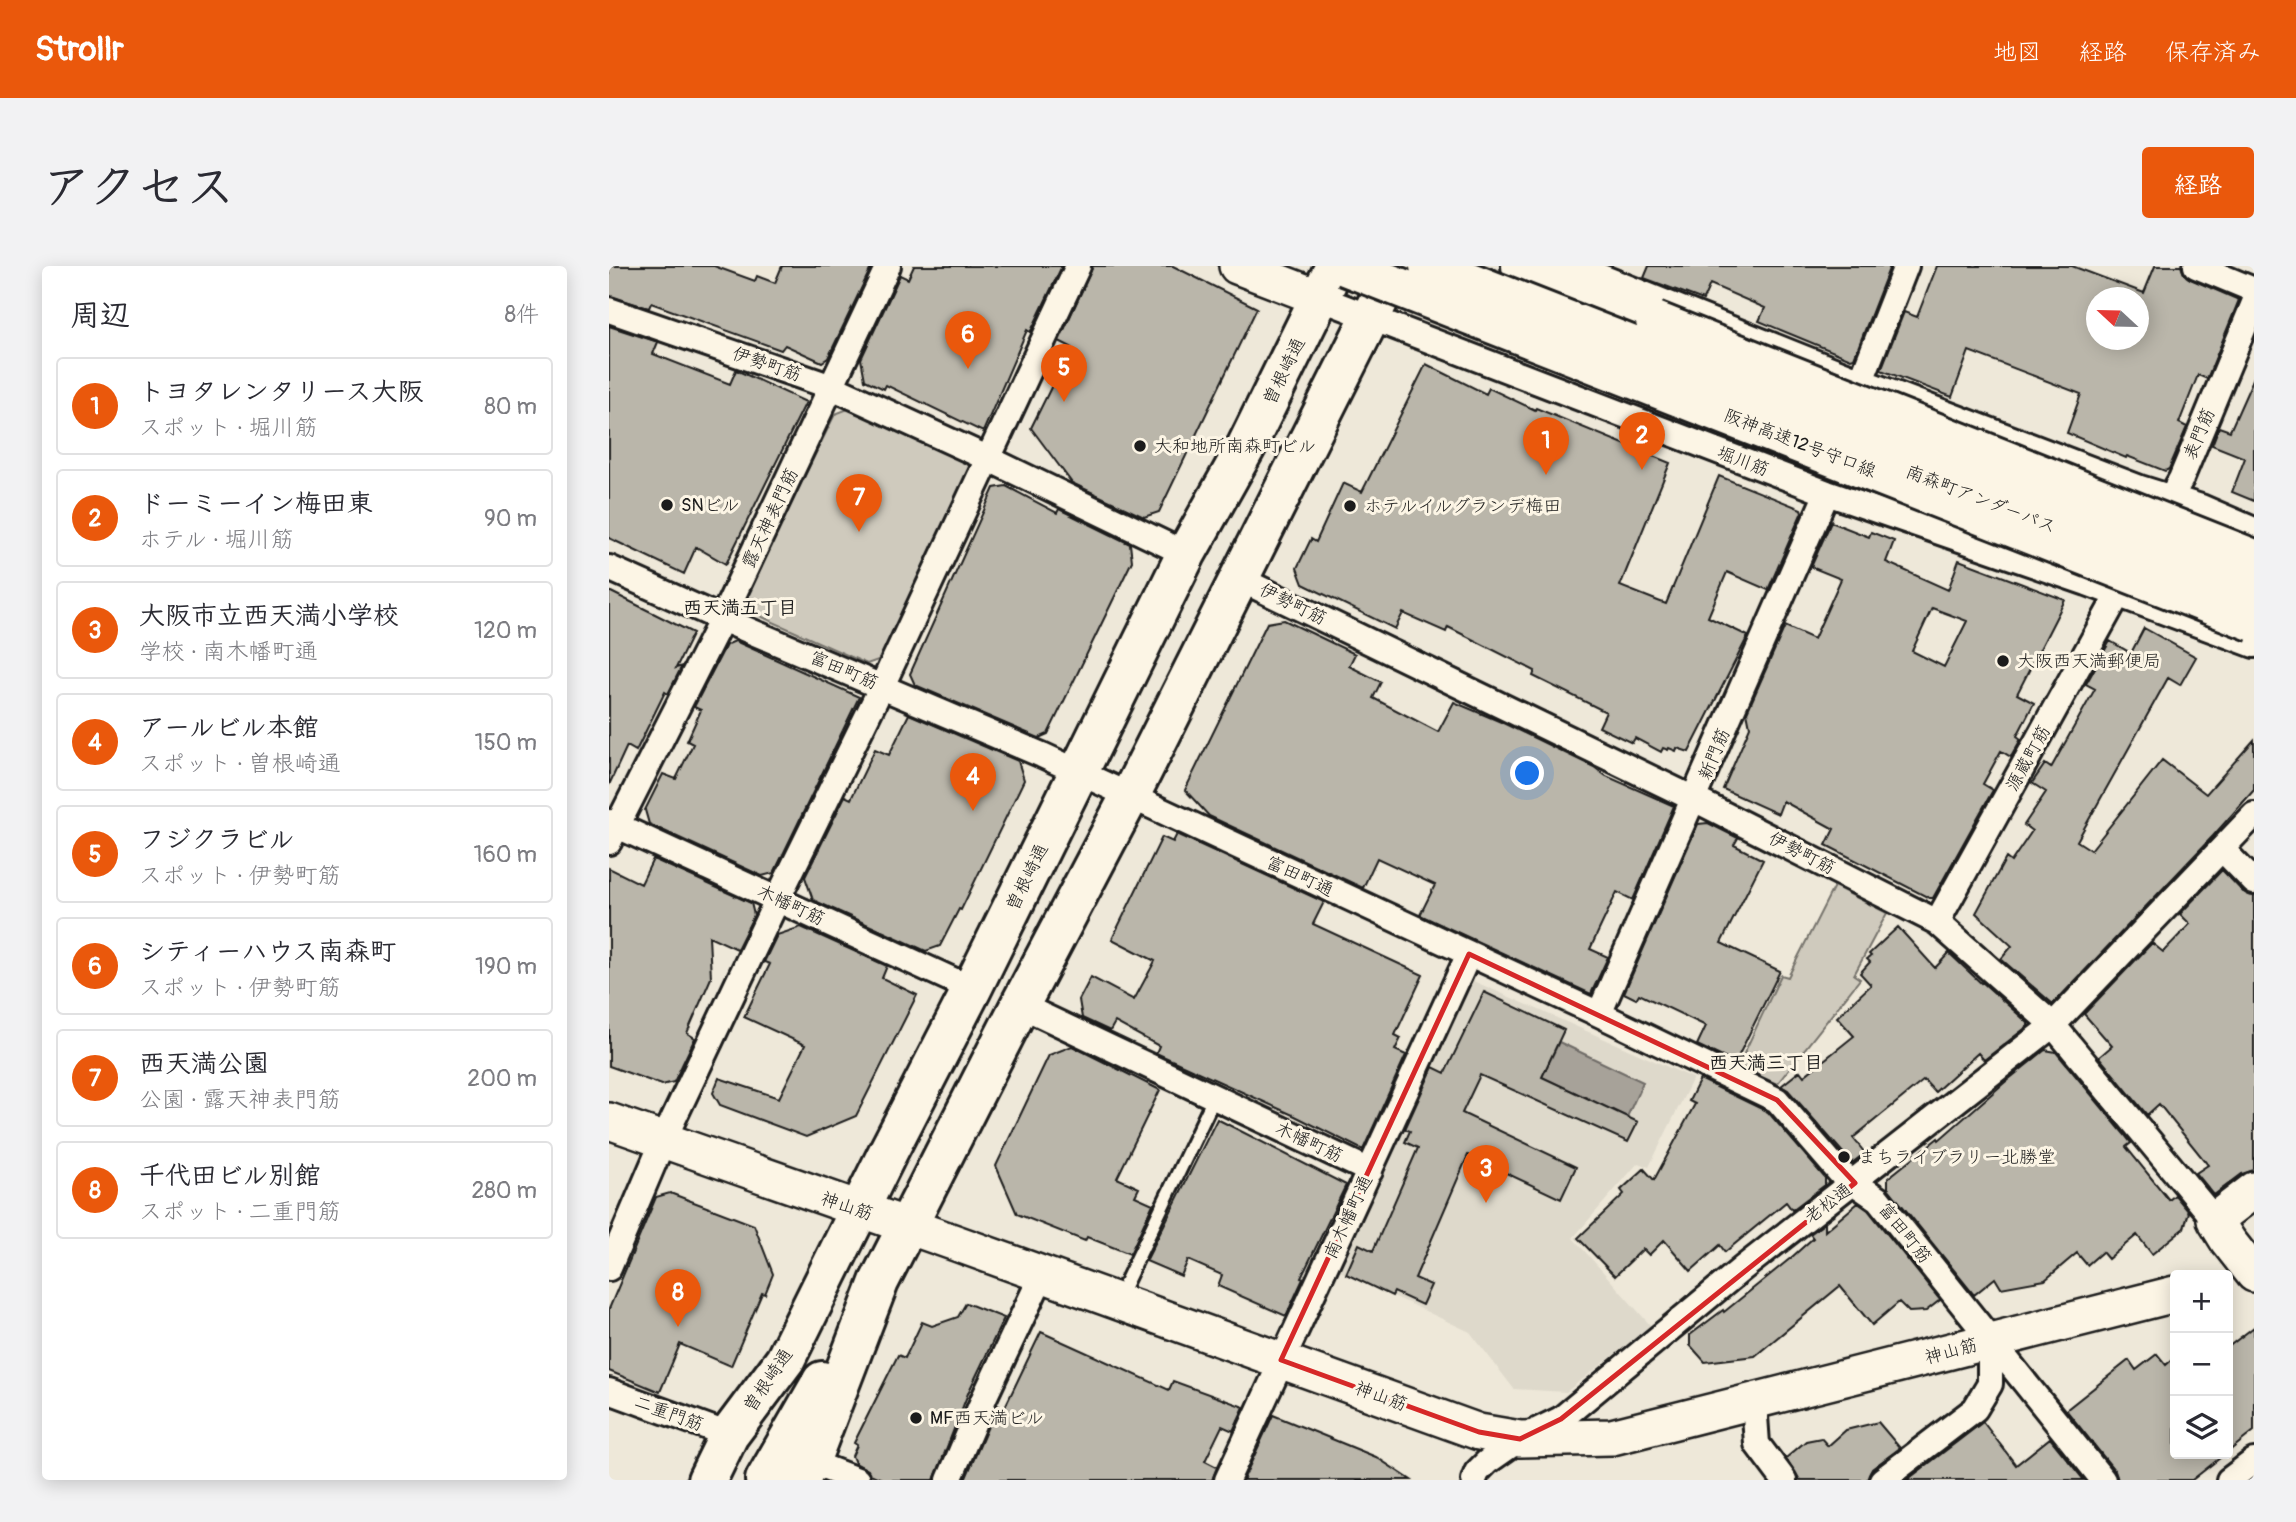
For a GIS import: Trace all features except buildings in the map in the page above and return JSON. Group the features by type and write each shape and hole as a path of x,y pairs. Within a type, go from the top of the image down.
{"highway":[{"name":"阪神高速12号守口線","path":"1345,266 2254,622"},
{"path":"707,1480 770,1463 879,1282 1130,796 1396,266"},
{"name":"阪神高速12号守口線","path":"1429,266 2254,589"},
{"path":"1521,266 2254,559"},
{"name":"曽根崎通","path":"770,1463 785,1360 972,989 1186,554 1247,446 1327,282"}],"street":[{"name":"露天神表門筋","path":"612,830 722,619 888,266"},
{"path":"609,1268 663,1141 882,686 1078,266"},
{"name":"堀川筋","path":"1237,266 1327,282 1370,318 1827,493 2254,645"},
{"path":"1574,266 1861,381 2140,488 2201,507 2254,530"},
{"path":"1861,381 1906,266"},
{"path":"2196,266 2254,290"},
{"name":"表門筋","path":"2137,561 2181,479 2254,303"},
{"name":"伊勢町筋","path":"609,310 832,387 1186,554"},
{"name":"南森町アンダーパス","path":"1832,442 2254,606"},
{"name":"新門筋","path":"1599,1014 1827,493"},
{"name":"源蔵町筋","path":"1937,922 2137,561"},
{"name":"富田町筋","path":"609,568 1130,796"},
{"name":"伊勢町筋","path":"1240,579 1694,799 1937,922 2053,1025 2215,1220 2254,1274"},
{"name":"富田町通","path":"1130,796 1469,954"},
{"name":"老松通","path":"1474,1480 1487,1462 1520,1439 1561,1419 1743,1268 1855,1183 2053,1025 2254,815"},
{"name":"木幡町筋","path":"612,830 778,898 972,989"},
{"path":"2222,849 2254,882"},
{"name":"富田町筋","path":"1469,954 1777,1100 1840,1173 1878,1199 2103,1480"},
{"name":"南木幡町通","path":"1227,1480 1469,954"},
{"name":"木幡町筋","path":"1020,1005 1370,1171"},
{"name":"神山筋","path":"609,1121 1479,1432 1520,1439 1612,1437 2170,1295"},
{"path":"2215,1220 2254,1191"},
{"path":"2233,1280 2254,1274"},
{"path":"949,1480 1042,1275"},
{"path":"1882,1480 1975,1409 1990,1384 1990,1340"},
{"name":"二重門筋","path":"609,1391 770,1463 857,1480"},
{"path":"1754,1402 1757,1444 1784,1480"},
{"path":"2229,1480 2254,1461"}],"lane":[{"path":"1117,1303 1214,1098"}],"highlighted area":[{"path":"1469,954 1777,1100 1855,1183 1561,1419 1520,1439 1479,1432 1281,1360"}],"shaded area":[{"path":"848,409 973,465 881,659 867,664 751,612 745,598 835,414"},
{"path":"1834,886 1887,913 1854,975 1860,979 1777,1084 1738,1066 1781,975 1788,977"},
{"path":"1471,980 1693,1078 1649,1167 1638,1163 1573,1238 1651,1326 1566,1392 1514,1389 1470,1332 1338,1270"},
{"path":"1559,1042 1643,1082 1627,1117 1542,1077"}],"place":[{"name":"シティーハウス南森町","path":"968,369"},
{"name":"フジクラビル","path":"1064,402"},
{"name":"大和地所南森町ビル","path":"1140,446"},
{"name":"ドーミーイン梅田東","path":"1642,470"},
{"name":"トヨタレンタリース大阪","path":"1546,475"},
{"name":"SNビル","path":"667,505"},
{"name":"ホテルイルグランデ梅田","path":"1350,506"},
{"name":"西天満公園","path":"859,532"},
{"name":"大阪西天満郵便局","path":"2003,661"},
{"name":"アールビル本館","path":"973,811"},
{"name":"まちライブラリー北勝堂","path":"1844,1157"},
{"name":"大阪市立西天満小学校","path":"1486,1203"},
{"name":"千代田ビル別館","path":"678,1327"},
{"name":"MF西天満ビル","path":"916,1418"}],"district":[{"name":"西天満五丁目","path":"740,607"},
{"name":"西天満三丁目","path":"1766,1062"}]}
